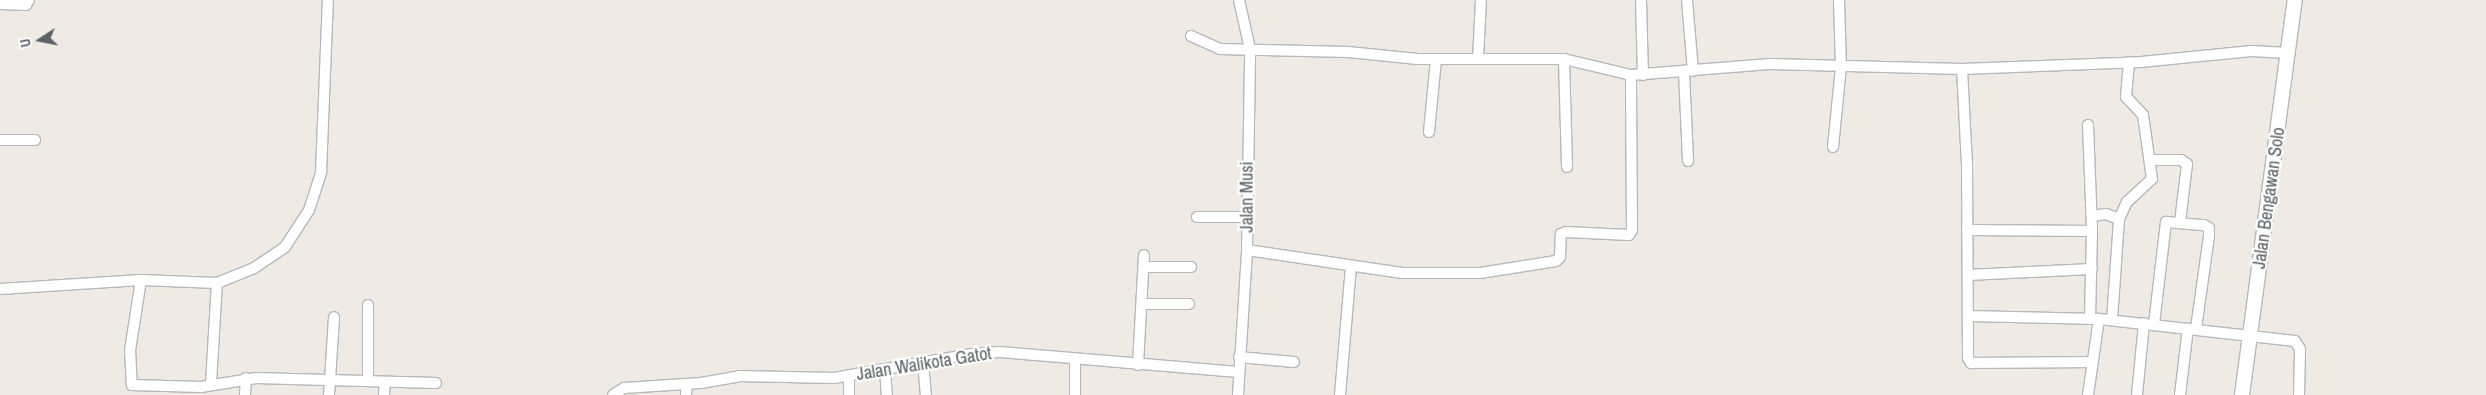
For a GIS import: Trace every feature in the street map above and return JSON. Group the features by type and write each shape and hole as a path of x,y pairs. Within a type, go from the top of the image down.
{"main road":[{"name":"Jalan Bengawan Solo","path":"2242,395 2295,0"}],"street":[{"path":"0,4 26,4 29,0"},
{"path":"0,289 142,280 217,283 254,268 285,247 309,210 321,172 328,0"},
{"name":"Jalan Musi","path":"1238,395 1238,358 1247,250 1250,49 1239,0"},
{"path":"1478,59 1481,0"},
{"path":"1641,0 1643,75"},
{"path":"1687,0 1689,71 1688,161"},
{"path":"1833,147 1841,67 1839,0"},
{"path":"1191,36 1220,49 1348,52 1436,59 1564,59 1631,75 1770,64 1841,67 1962,68 2129,62 2242,52 2289,53"},
{"path":"1430,132 1436,59"},
{"path":"1564,59 1566,167"},
{"path":"2112,320 2119,219 2128,202 2149,185 2152,179 2143,115 2126,97 2129,62"},
{"path":"1962,68 1968,275 1968,358 1972,362 2092,362"},
{"path":"1247,250 1351,267 1402,273 1493,272 1558,260 1561,234 1566,232 1629,235 1632,230 1631,75"},
{"path":"2088,125 2095,319 2088,395"},
{"path":"0,140 35,140"},
{"path":"2150,160 2181,160 2187,164 2180,222"},
{"path":"2092,216 2106,214 2119,219"},
{"path":"1197,217 1246,217"},
{"path":"2137,395 2166,222 2180,222 2209,228 2180,395"},
{"path":"1967,230 2092,231"},
{"path":"1138,365 1144,255"},
{"path":"1144,267 1190,267"},
{"path":"1340,395 1351,267"},
{"path":"1968,275 2092,269"},
{"path":"142,280 130,350 132,385 201,387 211,383 246,378 436,383"},
{"path":"211,383 217,283"},
{"path":"1142,304 1189,304"},
{"path":"368,305 368,381"},
{"path":"1968,316 2112,320 2298,343 2299,395"},
{"path":"329,395 334,317"},
{"name":"Jalan Walikota Gatot","path":"613,395 624,388 686,390 739,376 815,380 923,362 1000,352 1238,372"},
{"path":"1238,358 1294,362"},
{"path":"1075,359 1075,395"},
{"path":"923,362 926,395"},
{"path":"885,369 887,395"},
{"path":"849,375 849,395"},
{"path":"245,395 246,378"},
{"path":"384,395 386,382"}]}
